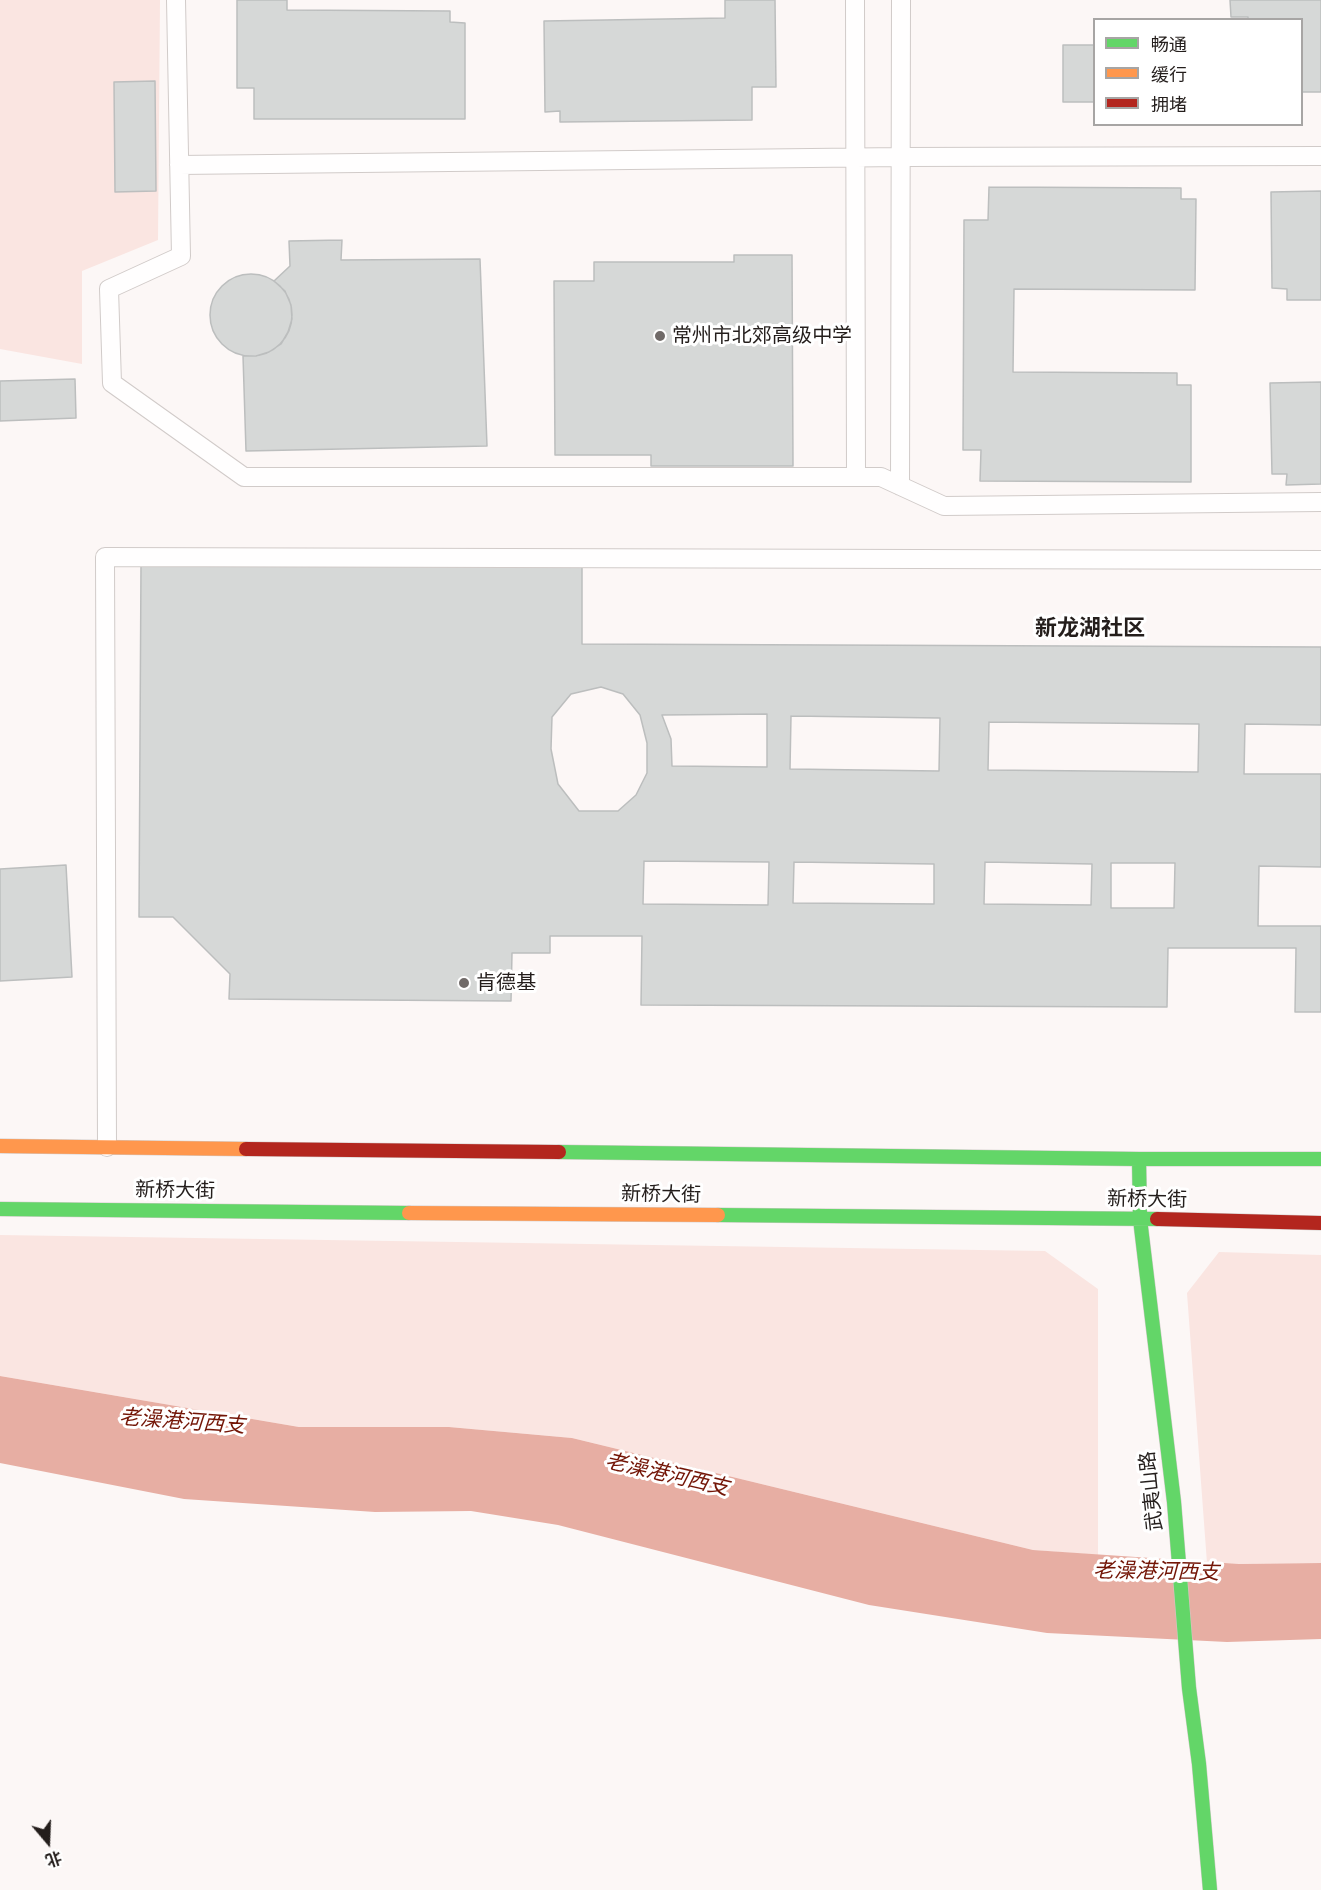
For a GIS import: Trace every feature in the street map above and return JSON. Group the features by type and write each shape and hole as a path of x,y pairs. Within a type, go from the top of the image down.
{"street":[{"name":"新桥大街","path":"0,1146 1321,1159"},
{"name":"武夷山路","path":"1139,1159 1140,1219 1173,1503 1210,1890"},
{"name":"新桥大街","path":"0,1209 1140,1219 1321,1223"}],"lane":[{"path":"176,0 181,256 109,289 112,383 244,477 881,477 944,506 1321,502"},
{"path":"855,0 856,477"},
{"path":"900,486 901,0"},
{"path":"179,165 901,157 1321,156"},
{"path":"107,1147 105,557 1321,560"}],"shaded area":[{"path":"0,0 160,0 158,240 82,271 82,364 0,349"},
{"path":"0,1235 1045,1251 1098,1289 1098,1555 1033,1550 572,1438 449,1427 299,1427 0,1376"},
{"path":"1219,1252 1321,1255 1321,1563 1207,1563 1187,1293"}],"water":[{"name":"老澡港河西支","path":"0,1376 299,1427 449,1427 572,1438 1033,1550 1239,1564 1321,1563 1321,1639 1227,1642 1047,1633 869,1605 558,1525 471,1511 375,1512 184,1499 0,1463"}],"building":[{"path":"237,0 287,0 287,10 450,11 450,22 465,23 465,119 254,119 254,88 237,88"},
{"path":"725,0 775,0 776,87 752,87 752,120 560,122 560,111 545,112 544,21 725,18"},
{"path":"1230,0 1321,0 1321,92 1303,92 1303,18 1231,17"},
{"path":"1063,45 1093,45 1093,102 1063,102"},
{"path":"155,81 156,191 115,192 114,82"},
{"path":"989,187 1181,188 1181,199 1196,199 1195,290 1014,289 1013,372 1177,373 1177,385 1191,385 1191,482 980,481 981,450 963,450 964,220 988,220"},
{"path":"1321,191 1321,300 1287,300 1287,289 1272,288 1271,192"},
{"path":"342,240 341,260 480,259 487,446 246,451 243,356 256,356 269,352 281,344 288,332 292,319 291,305 285,291 274,281 290,266 289,241"},
{"path":"734,255 792,255 793,466 651,466 651,455 555,455 554,281 594,281 594,262 734,262"},
{"path":"251,274 267,277 280,286 289,299 292,315 289,331 280,344 267,353 251,356 235,353 222,344 213,331 210,315 213,299 222,286 235,277"},
{"path":"75,379 76,418 0,421 0,381"},
{"path":"1321,382 1321,484 1286,485 1287,474 1272,474 1270,383"},
{"path":"141,564 582,565 582,644 1321,647 1321,725 1245,724 1244,774 1321,774 1321,867 1259,866 1258,926 1321,926 1321,1012 1295,1012 1296,948 1168,948 1167,1007 641,1005 642,936 550,936 550,953 512,953 511,1001 229,999 230,974 173,917 139,917","holes":["601,687 623,694 640,715 647,743 647,773 636,795 618,811 579,811 558,784 551,749 552,717 571,694","767,714 767,767 672,766 671,739 662,715","791,716 940,718 939,771 790,769","989,722 1199,724 1198,772 988,770","644,861 769,862 768,905 643,904","794,862 934,864 934,904 793,903","985,862 1092,864 1091,905 984,904","1111,863 1175,863 1174,908 1111,908"]},
{"path":"66,865 72,977 0,981 0,869"}],"traffic: fast":[{"path":"559,1152 1321,1159"},
{"path":"1139,1159 1140,1219 1174,1502 1189,1688 1199,1764 1210,1890"},
{"path":"0,1209 409,1213"},
{"path":"718,1215 1157,1219"}],"traffic: slow":[{"path":"0,1146 246,1149"},
{"path":"409,1213 718,1215"}],"traffic: jam":[{"path":"246,1149 559,1152"},
{"path":"1157,1219 1321,1223"}],"place":[{"name":"常州市北郊高级中学","path":"660,336"},
{"name":"肯德基","path":"464,983"}],"district":[{"name":"新龙湖社区","path":"1090,629"}]}
